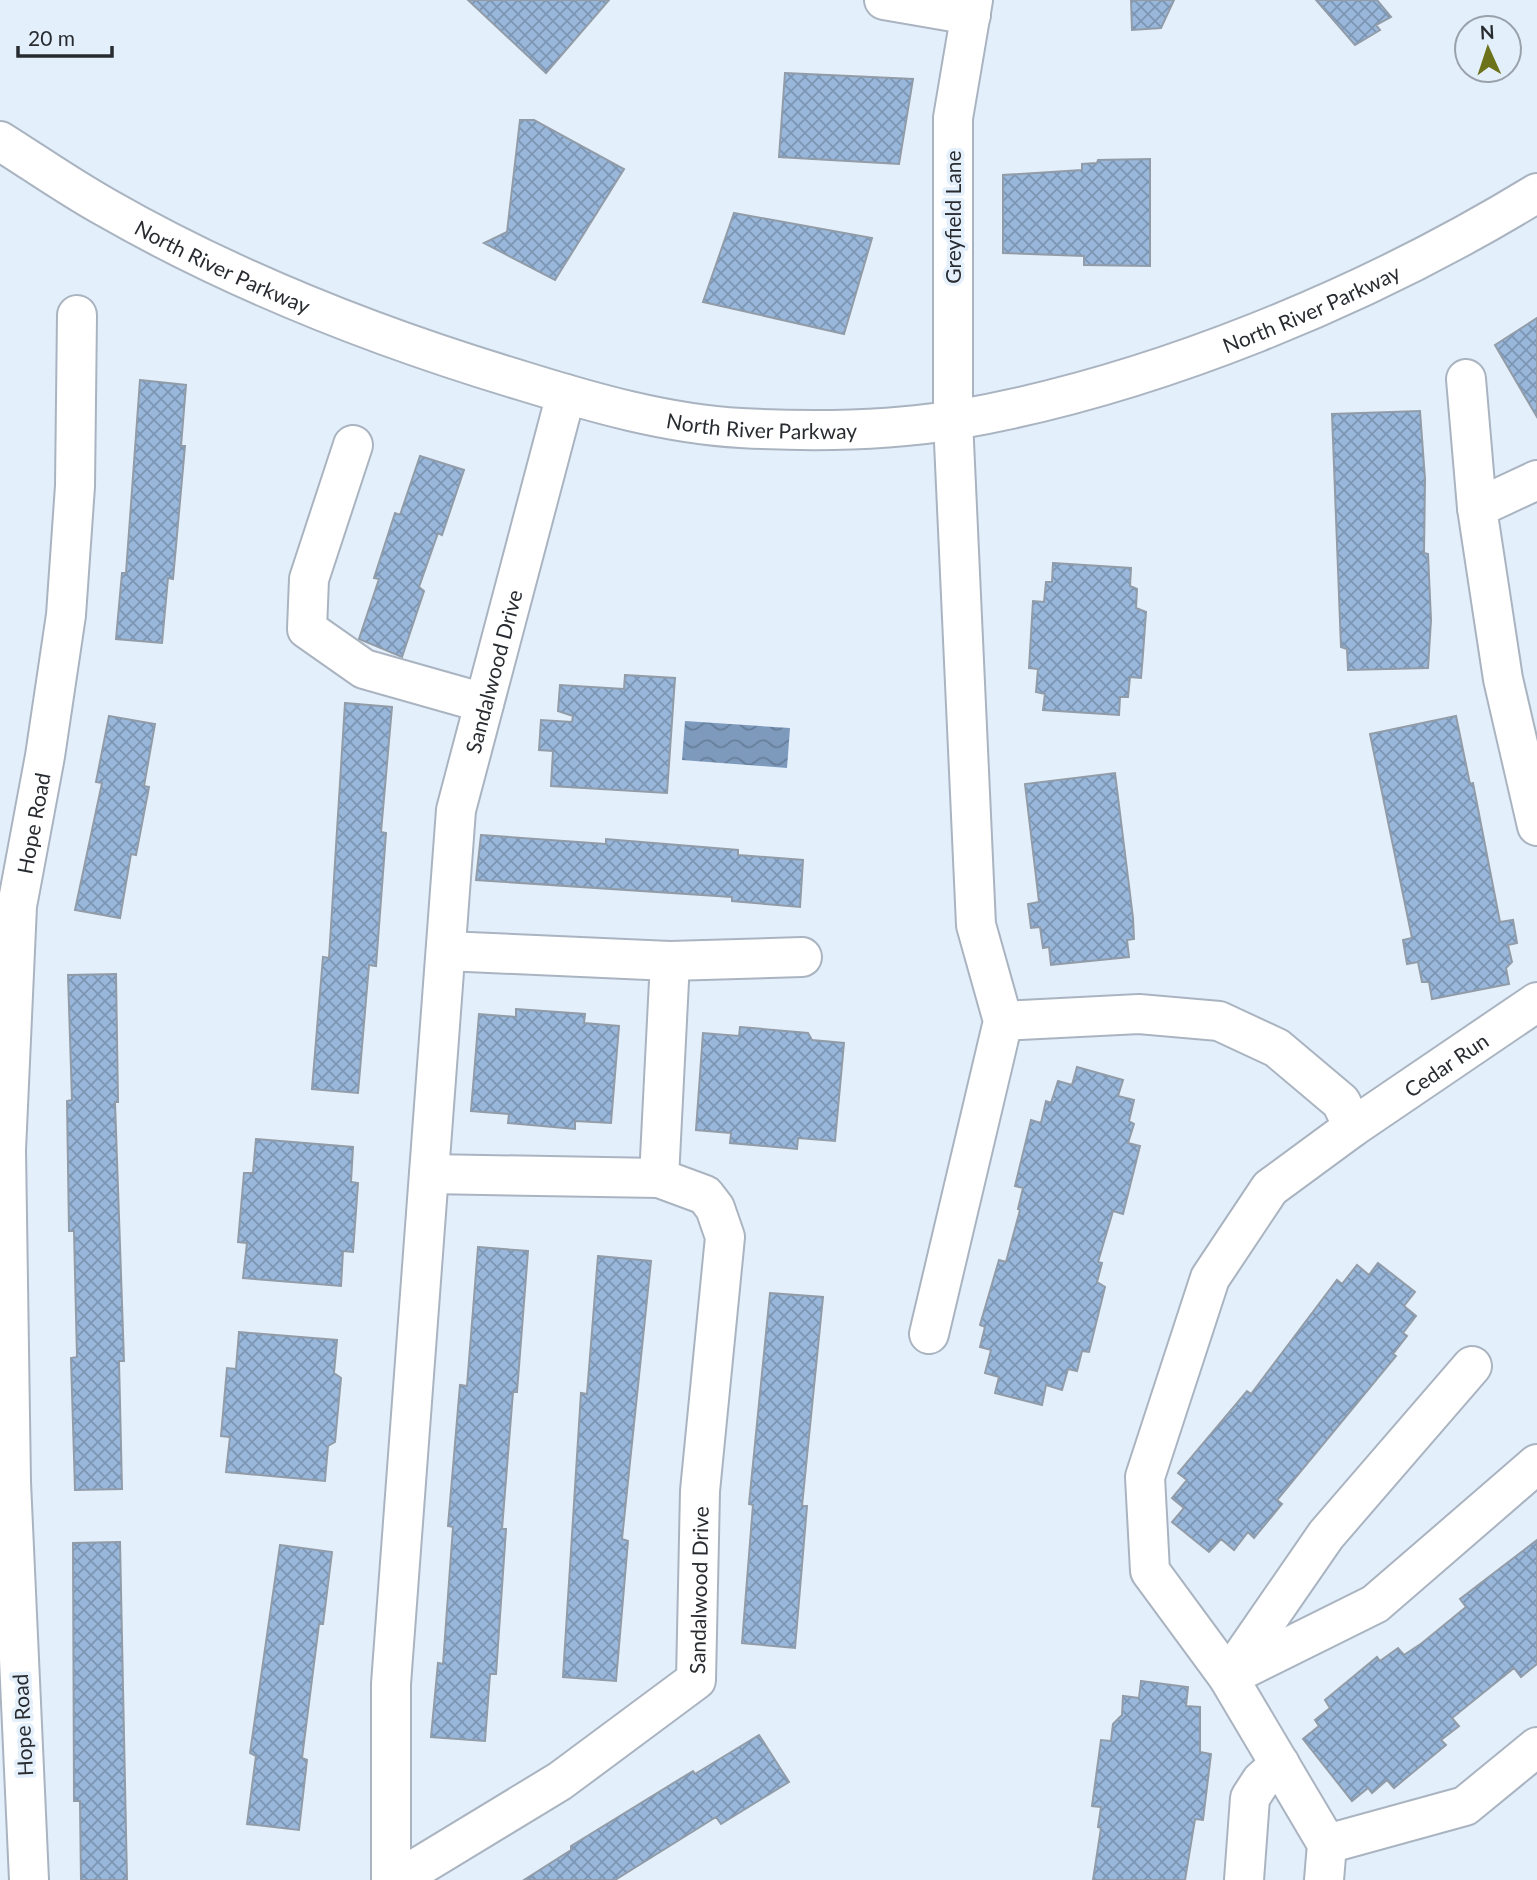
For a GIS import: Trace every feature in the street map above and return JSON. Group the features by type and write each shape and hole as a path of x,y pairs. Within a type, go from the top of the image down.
{"street":[{"name":"Greyfield Lane","path":"884,0 972,8 953,118 953,420 976,925 1003,1021"},
{"name":"North River Parkway","path":"0,141 105,207 217,265 332,316 450,359 566,394 649,415 738,428 847,430 953,420 1054,399 1176,361 1254,331 1468,235 1537,193"},
{"name":"Hope Road","path":"29,1880 5,1482 6,1150 17,906 45,756 66,615 75,486 77,315"},
{"path":"1466,379 1477,508 1503,679 1537,826"},
{"name":"Sandalwood Drive","path":"429,1174 659,1178 705,1195 715,1208 725,1237 700,1491 696,1680 560,1781 394,1880 391,1684 456,810 566,394"},
{"path":"353,445 309,579 307,629 364,669 484,703"},
{"path":"1477,508 1537,480"},
{"path":"446,951 670,961 802,957"},
{"path":"659,1178 670,961"},
{"name":"Cedar Run","path":"1325,1862 1280,1763 1228,1677 1150,1571 1144,1477 1210,1278 1270,1188 1353,1127 1537,1002"},
{"path":"929,1334 1003,1021 1139,1014 1219,1021 1277,1048 1341,1102 1353,1127"},
{"path":"1228,1677 1326,1535 1472,1366"},
{"path":"1228,1677 1375,1604 1537,1464"},
{"path":"1325,1862 1465,1806 1537,1747"},
{"path":"1244,1880 1250,1798 1261,1781 1280,1763"}],"water":[{"path":"685,721 790,728 787,768 682,760"}],"building":[{"path":"468,0 609,0 546,73"},
{"path":"1131,0 1174,0 1161,28 1132,30"},
{"path":"1316,0 1377,0 1391,17 1376,25 1380,30 1355,45"},
{"path":"785,73 913,79 899,164 779,157"},
{"path":"520,120 534,120 624,169 555,280 484,243 507,232"},
{"path":"1150,159 1150,266 1084,265 1084,256 1003,253 1003,175 1082,170 1082,164 1097,163 1098,160"},
{"path":"734,213 872,238 844,334 703,302"},
{"path":"1537,318 1537,417 1495,345"},
{"path":"140,380 186,385 181,446 185,446 173,579 168,578 162,643 116,639 122,573 126,573"},
{"path":"1420,411 1425,479 1424,553 1428,554 1431,620 1428,668 1348,670 1347,649 1341,647 1332,414"},
{"path":"420,456 464,470 442,535 438,533 419,587 424,591 402,657 359,639 379,579 374,578 395,513 400,515"},
{"path":"1053,563 1131,568 1130,586 1137,589 1136,608 1146,612 1143,654 1141,678 1130,677 1128,697 1120,697 1119,715 1043,710 1045,694 1036,692 1038,669 1029,668 1033,601 1044,602 1046,582 1052,582"},
{"path":"625,675 675,678 667,793 551,786 553,751 539,750 541,720 572,722 573,716 558,711 560,685 624,689"},
{"path":"345,703 392,707 381,832 386,833 376,966 369,965 358,1093 312,1089 323,957 329,958"},
{"path":"109,716 155,724 144,786 149,787 136,855 131,854 120,918 75,910 102,783 96,782"},
{"path":"1456,716 1470,784 1473,783 1500,922 1513,920 1517,943 1508,945 1512,962 1506,968 1509,984 1432,999 1429,982 1422,982 1418,962 1407,964 1403,940 1412,938 1370,734"},
{"path":"1115,773 1133,918 1134,939 1127,940 1129,957 1051,965 1049,947 1043,948 1040,927 1031,928 1028,904 1039,902 1025,784"},
{"path":"481,835 606,844 606,839 738,850 738,855 803,860 800,907 732,901 732,897 476,880"},
{"path":"116,974 118,1102 115,1102 124,1361 119,1361 122,1489 75,1490 71,1358 77,1357 74,1231 69,1231 67,1101 72,1100 68,975"},
{"path":"516,1009 585,1014 584,1023 619,1026 611,1123 575,1121 575,1129 508,1123 509,1114 471,1111 479,1014 516,1017"},
{"path":"740,1027 808,1033 812,1040 844,1043 835,1141 798,1138 797,1149 730,1143 731,1133 696,1130 703,1033 739,1036"},
{"path":"1077,1067 1123,1080 1118,1096 1134,1100 1129,1121 1134,1124 1128,1143 1140,1146 1123,1214 1113,1211 1098,1262 1102,1263 1097,1282 1105,1287 1089,1352 1082,1351 1077,1371 1068,1369 1062,1390 1046,1385 1042,1405 995,1393 999,1377 985,1373 991,1350 980,1347 985,1327 980,1325 999,1260 1006,1262 1020,1210 1018,1209 1023,1188 1015,1186 1031,1120 1041,1123 1046,1101 1051,1103 1058,1081 1072,1085"},
{"path":"256,1139 353,1147 351,1182 358,1183 353,1252 343,1251 341,1286 243,1278 247,1243 238,1242 244,1173 253,1173"},
{"path":"478,1247 528,1251 517,1392 513,1392 502,1529 506,1529 496,1674 490,1674 485,1741 431,1737 438,1663 443,1664 453,1527 448,1526 460,1385 467,1386"},
{"path":"598,1256 651,1261 622,1539 628,1541 616,1681 563,1677 581,1393 587,1394"},
{"path":"1378,1263 1415,1292 1404,1306 1416,1316 1403,1333 1407,1336 1393,1354 1396,1356 1277,1500 1282,1504 1254,1538 1248,1532 1234,1550 1221,1539 1209,1552 1172,1522 1184,1508 1172,1498 1187,1480 1178,1473 1247,1391 1251,1394 1337,1280 1342,1284 1357,1265 1369,1275"},
{"path":"770,1293 823,1297 802,1506 807,1506 795,1648 742,1643 753,1505 749,1504"},
{"path":"239,1332 337,1340 334,1373 341,1378 335,1442 328,1446 325,1481 226,1472 230,1437 221,1436 227,1368 236,1369"},
{"path":"1537,1540 1537,1664 1521,1677 1514,1668 1452,1718 1459,1726 1441,1740 1446,1745 1394,1788 1387,1780 1372,1793 1368,1788 1352,1801 1303,1739 1319,1726 1315,1720 1330,1708 1325,1700 1377,1657 1380,1661 1398,1648 1404,1655 1422,1643 1466,1607 1460,1599"},
{"path":"120,1542 127,1880 81,1880 80,1801 74,1801 73,1543"},
{"path":"280,1545 332,1552 323,1624 319,1624 302,1758 307,1760 299,1830 247,1824 256,1756 250,1753"},
{"path":"1141,1681 1188,1687 1186,1706 1200,1707 1200,1752 1211,1754 1203,1820 1195,1819 1185,1880 1093,1880 1101,1828 1098,1827 1101,1807 1092,1806 1101,1740 1111,1741 1113,1724 1122,1715 1123,1696 1139,1698"},
{"path":"759,1735 789,1782 721,1824 716,1817 615,1880 524,1880 571,1850 571,1846 693,1771 695,1774"}]}
